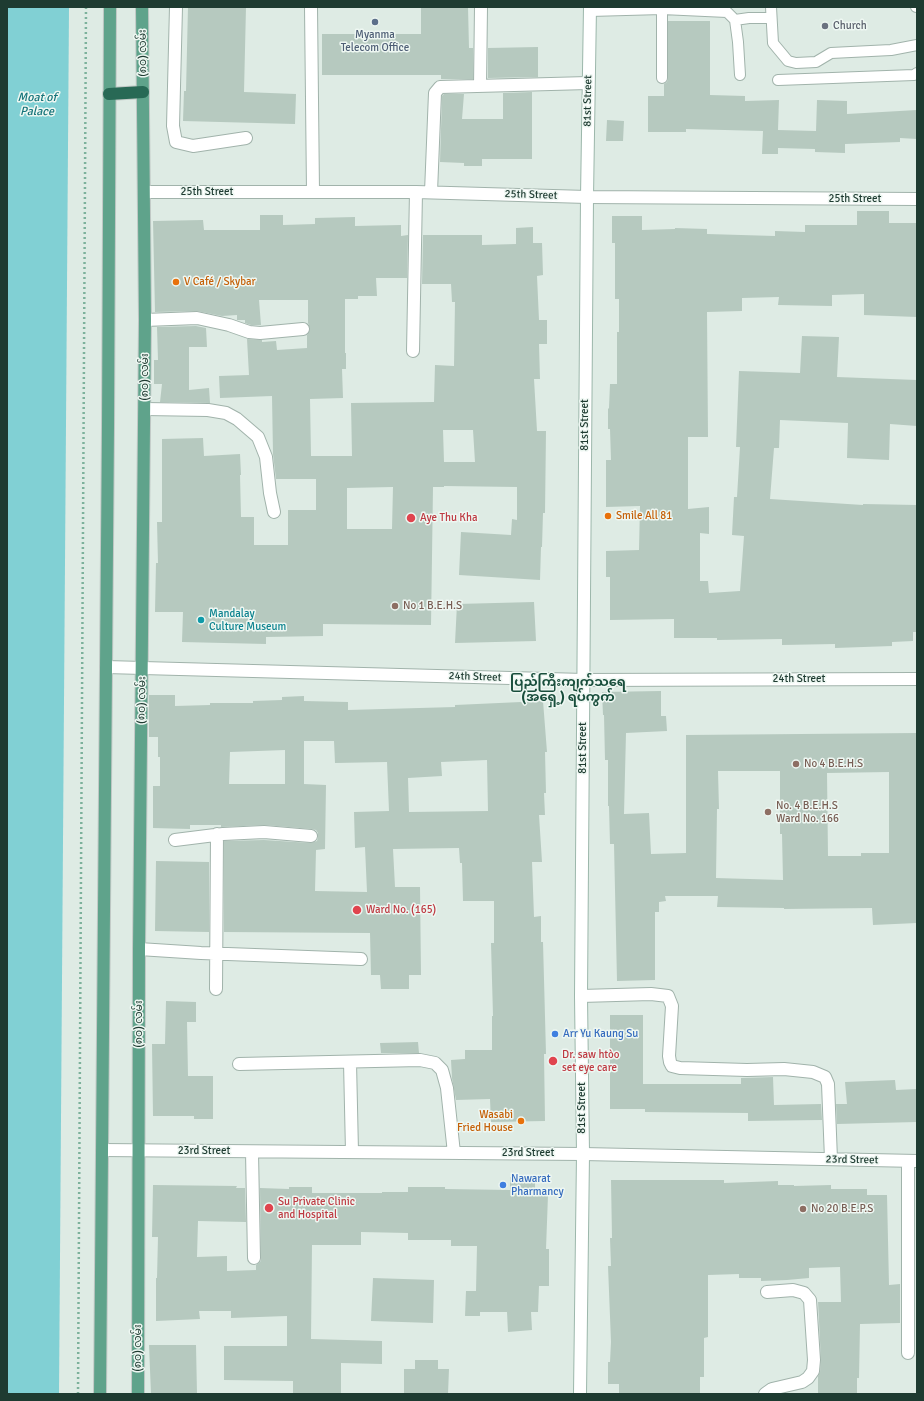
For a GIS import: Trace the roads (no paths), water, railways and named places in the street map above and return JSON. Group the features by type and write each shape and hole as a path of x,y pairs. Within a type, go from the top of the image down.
{"highway":[{"path":"109,94 143,92"}],"main road":[{"path":"100,1394 110,7"},
{"name":"(၈၀) လမ်း","path":"138,1394 139,949 145,409 142,7"}],"street":[{"path":"176,7 173,126 176,142 193,146 246,138"},
{"path":"311,7 313,192"},
{"path":"480,86 482,7"},
{"name":"81st Street","path":"580,1394 583,1154 581,996 588,83 590,9"},
{"path":"431,192 435,93 440,87 588,83"},
{"name":"25th Street","path":"144,192 431,192 587,197 917,199"},
{"path":"413,351 416,192"},
{"path":"145,320 197,318 229,325 249,332 260,333 303,329"},
{"path":"145,409 208,410 226,413 237,419 258,436 266,457 270,493 274,512"},
{"name":"24th Street","path":"106,667 584,680 917,679"},
{"path":"175,840 217,834 264,832 311,836"},
{"path":"216,989 217,834"},
{"path":"139,949 361,959"},
{"path":"581,996 651,994 668,996 672,1006 669,1056 672,1066 680,1068 748,1070 784,1069 813,1072 825,1077 828,1084 830,1159"},
{"path":"239,1064 420,1060 435,1064 442,1070 447,1088 454,1153"},
{"path":"350,1062 352,1152"},
{"name":"23rd Street","path":"102,1150 583,1154 913,1161"},
{"path":"252,1152 254,1258"},
{"path":"908,1353 913,1161"},
{"path":"765,1394 772,1389 802,1382 808,1378 813,1371 814,1360 810,1300 804,1293 793,1290 767,1292"}],"lane":[{"path":"771,7 773,43 788,61 796,63 816,62 831,53 891,50 917,45"},
{"path":"590,9 662,9 727,12 735,20 740,75"},
{"path":"662,9 662,78"},
{"path":"735,20 749,18 771,18"},
{"path":"778,80 914,75 917,73"}],"water":[{"name":"Moat of Palace","path":"7,7 69,7 59,1394 7,1394"}],"place":[{"name":"Myanma Telecom Office","path":"375,22"},
{"name":"Church","path":"825,26"},
{"name":"V Café / Skybar","path":"176,282"},
{"name":"Smile All 81","path":"608,516"},
{"name":"Aye Thu Kha","path":"411,518"},
{"name":"No 1 B.E.H.S","path":"395,606"},
{"name":"Mandalay Culture Museum","path":"201,620"},
{"name":"No 4 B.E.H.S","path":"796,764"},
{"name":"No. 4 B.E.H.S Ward No. 166","path":"768,812"},
{"name":"Ward No. (165)","path":"357,910"},
{"name":"Arr Yu Kaung Su","path":"555,1034"},
{"name":"Dr. saw htòo set eye care","path":"553,1061"},
{"name":"Wasabi Fried House","path":"521,1121"},
{"name":"Nawarat Pharmancy","path":"503,1185"},
{"name":"Su Private Clinic and Hospital","path":"269,1208"},
{"name":"No 20 B.E.P.S","path":"803,1209"}],"district":[{"name":"ပြည်ကြီးကျက်သရေ (အရှေ့) ရပ်ကွက်","path":"568,690"}]}
